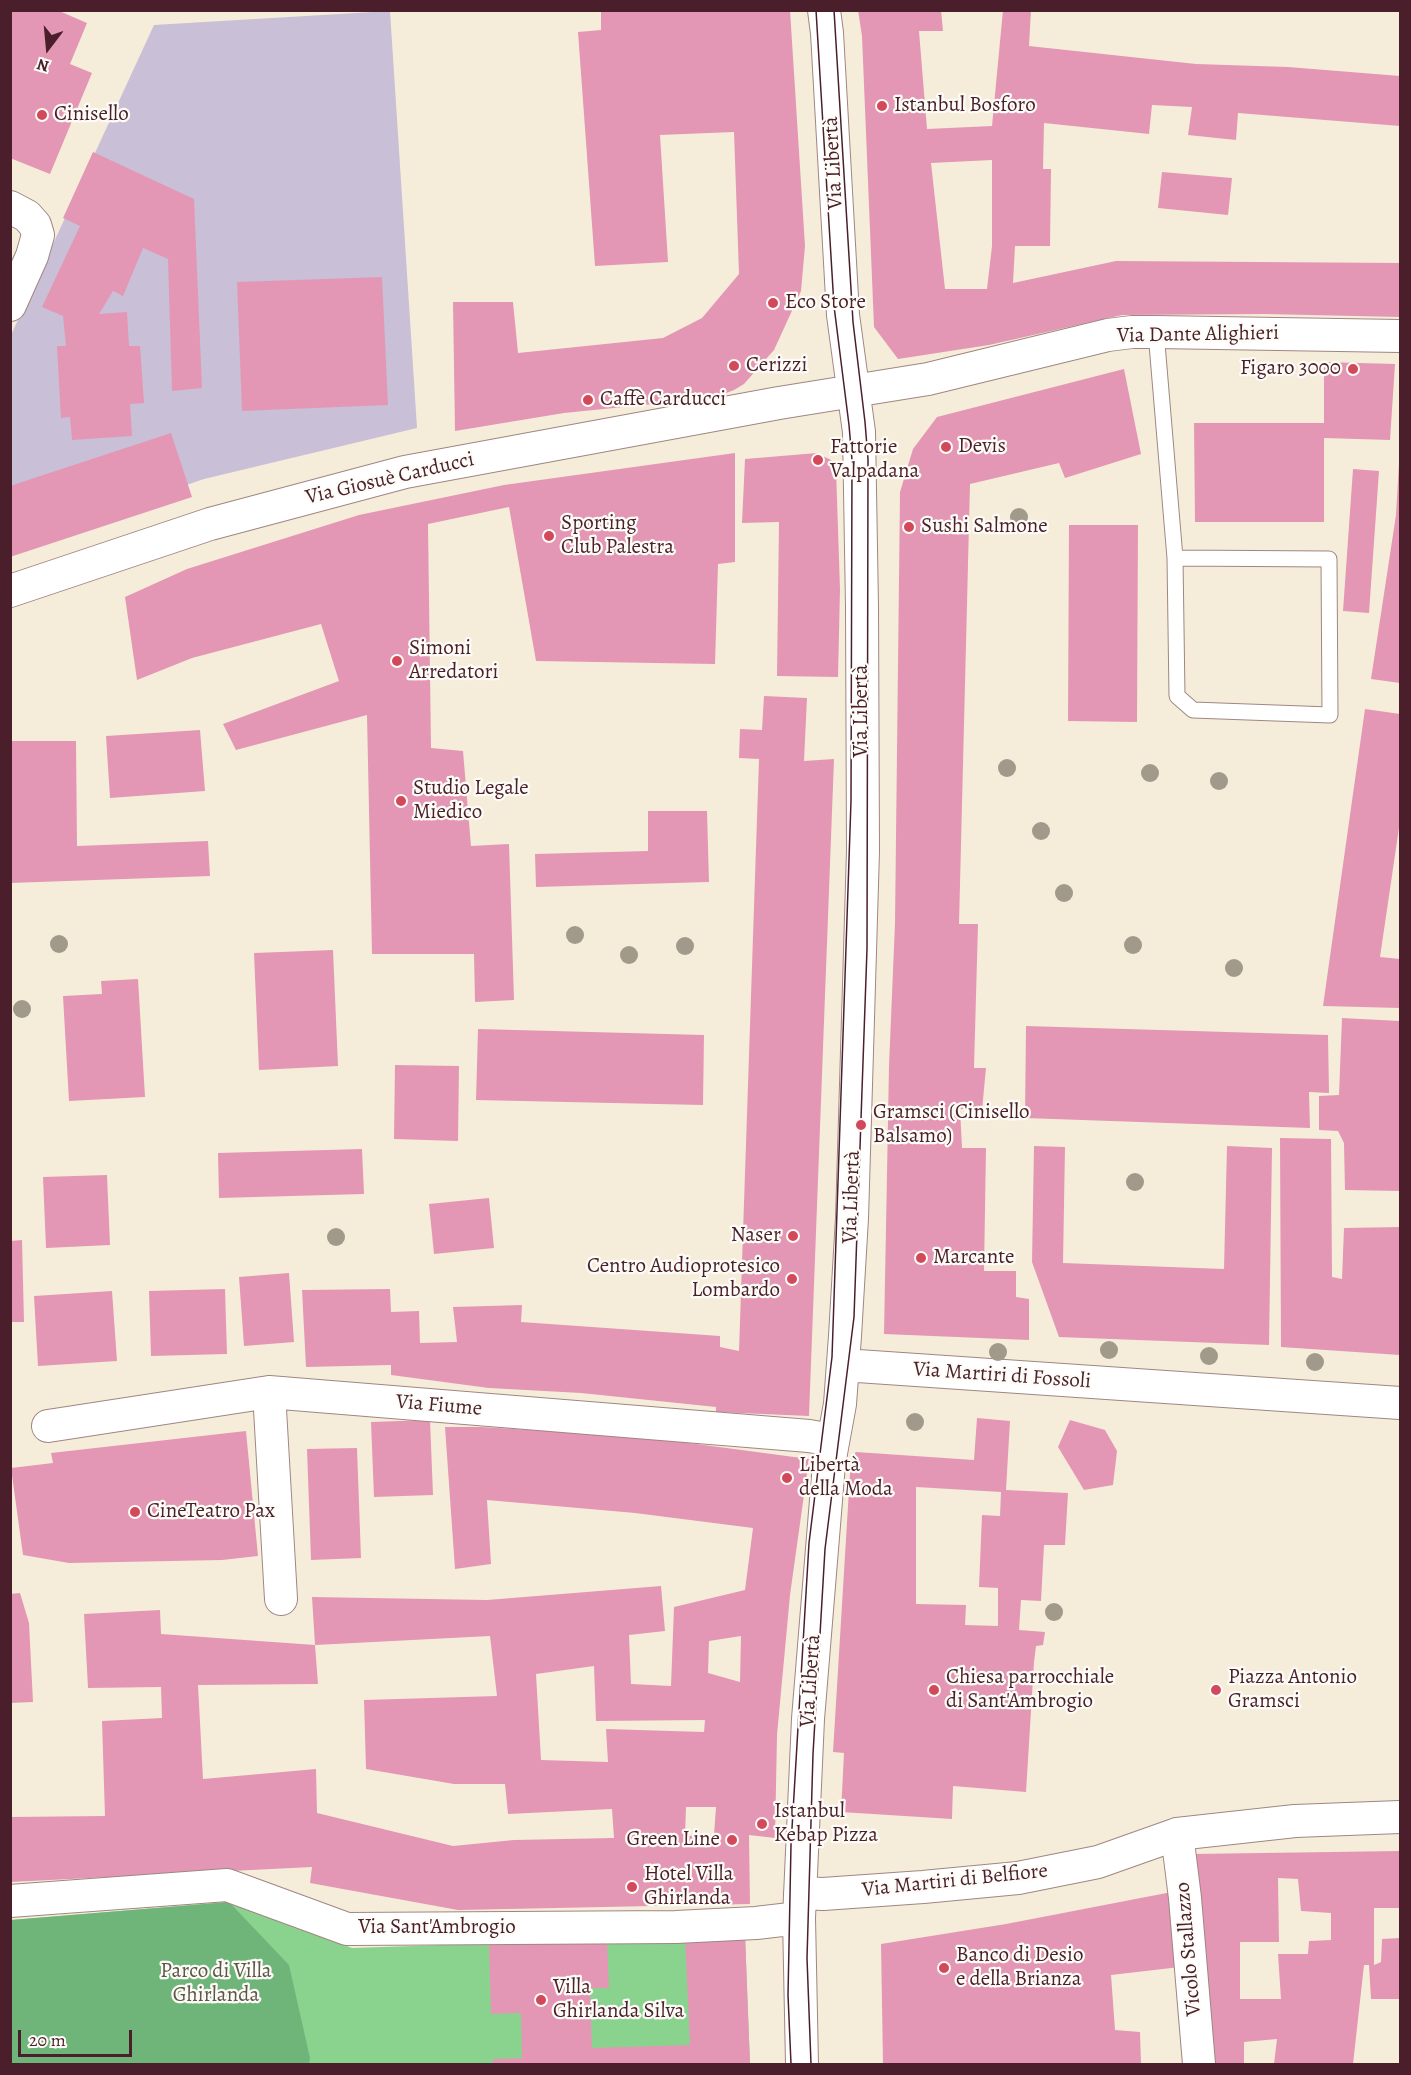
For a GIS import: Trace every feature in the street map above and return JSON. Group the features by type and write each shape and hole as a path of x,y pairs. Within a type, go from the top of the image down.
{"street":[{"name":"Via Libertà","path":"802,2064 800,1906 813,1651 832,1440 840,1404 852,1218 863,851 861,474 859,432 843,315 824,10"},
{"path":"10,207 27,216 35,225 38,235 32,256 10,304"},
{"name":"Via Dante Alighieri","path":"854,391 928,379 1108,335 1132,332 1401,336"},
{"name":"Via Giosuè Carducci","path":"10,591 210,524 405,472 854,391"},
{"name":"Via Martiri di Fossoli","path":"843,1365 1401,1402"},
{"path":"268,1392 281,1599"},
{"name":"Via Fiume","path":"48,1426 268,1392 797,1435 832,1440"},
{"path":"1177,1834 1294,1821 1401,1817"},
{"name":"Via Martiri di Belfiore","path":"800,1906 824,1894 1018,1878 1098,1862 1177,1834"},
{"name":"Vicolo Stallazzo","path":"1177,1834 1185,1898 1199,2064"},
{"name":"Via Sant'Ambrogio","path":"10,1901 227,1885 346,1929 676,1927 756,1923 800,1906"}],"lane":[{"path":"1156,332 1175,558 1177,696 1193,710 1330,715 1329,558 1175,558"}],"shaded area":[{"path":"390,11 417,428 204,479 11,545 11,335 154,25"}],"green space":[{"name":"Parco di Villa Ghirlanda","path":"229,1902 352,1948 745,1935 750,2064 11,2064 11,1920"},
{"path":"229,1902 289,1965 310,2058 309,2064 11,2064 11,1920"}],"building":[{"name":"Cinisello","path":"10,10 57,10 87,23 70,64 92,73 50,174 10,158"},
{"path":"601,10 790,10 805,246 801,291 774,350 744,384 734,390 713,398 564,413 455,431 453,302 513,302 518,353 663,338 702,318 739,274 734,132 660,135 668,262 595,266 578,32 601,30"},
{"path":"858,10 941,10 943,31 919,31 927,129 992,126 1003,10 1031,10 1029,46 1196,64 1288,67 1400,76 1400,126 1238,113 1236,140 1188,135 1192,107 1152,105 1149,134 1044,123 1043,169 1051,169 1050,246 1015,246 1013,283 1116,261 1400,263 1400,317 1264,314 1122,315 989,345 898,359 874,327 862,36","holes":["992,160 992,246 987,289 945,289 931,163"]},
{"path":"93,152 194,199 202,388 172,391 168,259 143,248 123,296 113,291 99,314 127,312 129,346 140,346 144,403 130,404 132,436 72,440 70,417 61,418 57,346 66,346 63,316 42,307 80,226 63,218"},
{"path":"1162,172 1232,178 1228,215 1158,208"},
{"path":"382,277 388,405 242,411 237,282"},
{"path":"1324,362 1395,364 1390,440 1324,438 1324,522 1195,522 1194,423 1324,423"},
{"path":"1124,369 1141,454 1065,478 1059,463 970,484 959,924 978,924 974,1068 986,1068 982,1110 960,1109 962,1148 986,1148 984,1271 1016,1271 1016,1297 1029,1299 1029,1340 884,1334 889,1066 895,923 900,492 913,449 937,417"},
{"path":"171,433 192,497 10,557 10,486"},
{"path":"735,453 735,562 718,564 715,664 536,661 509,507 428,524 431,748 463,751 471,846 509,844 514,1000 475,1002 474,954 372,954 367,715 236,750 223,724 339,681 321,624 192,658 137,680 125,597 187,569 359,515 504,485"},
{"path":"817,453 831,460 836,469 840,589 838,677 777,676 779,522 742,523 745,459"},
{"path":"1399,463 1400,683 1371,679 1396,515"},
{"path":"1353,469 1379,471 1369,613 1343,611"},
{"path":"1069,525 1138,525 1137,722 1068,721"},
{"path":"764,696 807,698 804,761 834,759 809,1416 716,1412 716,1407 581,1393 489,1388 391,1375 391,1365 306,1367 302,1290 390,1289 391,1312 419,1311 420,1343 457,1342 453,1307 522,1305 521,1322 720,1336 720,1347 739,1351 759,759 739,758 740,729 762,730"},
{"path":"1365,709 1400,714 1400,821 1380,957 1400,959 1400,1008 1323,1006"},
{"path":"200,730 205,791 110,798 106,736"},
{"path":"10,741 76,741 77,846 208,841 210,876 10,883"},
{"path":"648,811 707,811 709,882 536,887 535,854 648,851"},
{"path":"333,950 338,1066 259,1070 254,953"},
{"path":"138,979 145,1097 69,1101 63,996 102,994 101,981"},
{"path":"1342,1018 1400,1021 1400,1191 1345,1190 1344,1143 1338,1131 1319,1130 1319,1096 1339,1095"},
{"path":"1026,1026 1328,1035 1329,1093 1309,1092 1310,1128 1025,1118"},
{"path":"478,1029 704,1035 703,1105 476,1100"},
{"path":"395,1065 459,1066 458,1141 394,1139"},
{"path":"1280,1138 1331,1139 1332,1277 1342,1279 1344,1228 1400,1227 1400,1355 1281,1347"},
{"path":"1034,1146 1065,1147 1063,1263 1224,1269 1227,1146 1272,1148 1269,1345 1059,1337 1032,1262"},
{"path":"362,1149 364,1194 219,1198 218,1153"},
{"path":"107,1175 110,1245 46,1248 43,1177"},
{"path":"489,1198 494,1248 434,1254 429,1204"},
{"path":"22,1240 24,1322 10,1322 10,1241"},
{"path":"289,1273 294,1342 244,1346 239,1277"},
{"path":"225,1289 227,1354 151,1356 149,1291"},
{"path":"112,1291 117,1361 38,1366 34,1296"},
{"path":"977,1418 1010,1421 1006,1490 1068,1493 1065,1545 1044,1545 1041,1601 1021,1600 1019,1630 1045,1632 1043,1645 1036,1646 1034,1662 1026,1792 953,1786 952,1819 841,1812 844,1753 833,1752 851,1457 856,1452 974,1460","holes":["916,1487 1001,1492 1000,1516 982,1515 979,1587 998,1588 998,1626 965,1625 966,1605 916,1604"]},
{"path":"430,1420 433,1495 374,1497 371,1422"},
{"path":"1070,1420 1105,1430 1117,1451 1113,1485 1084,1490 1058,1447"},
{"path":"445,1427 482,1427 644,1437 809,1459 790,1595 777,1735 775,1838 749,1835 750,1904 458,1910 310,1883 312,1867 10,1882 10,1817 105,1816 102,1721 162,1718 161,1687 88,1688 84,1614 160,1610 161,1634 315,1645 312,1597 487,1600 661,1586 665,1631 629,1635 631,1684 671,1686 674,1607 745,1590 753,1528 635,1513 487,1500 491,1564 455,1569","holes":["490,1636 497,1696 364,1700 366,1769 454,1784 505,1784 508,1814 612,1809 614,1838 514,1840 453,1846 317,1813 316,1769 203,1779 198,1685 318,1684 315,1645","741,1636 740,1682 708,1673 709,1641","594,1666 596,1721 705,1720 704,1732 606,1729 608,1762 541,1760 536,1674","686,1807 716,1807 714,1835 685,1836"]},
{"name":"CineTeatro Pax","path":"246,1431 258,1556 222,1560 69,1563 23,1555 11,1468 53,1463 51,1453"},
{"path":"357,1448 361,1558 311,1560 307,1449"},
{"path":"20,1593 29,1623 33,1702 10,1703 10,1594"},
{"path":"1400,1851 1400,1908 1374,1908 1374,1965 1381,1962 1382,1939 1400,1938 1400,1999 1371,1999 1369,1965 1364,1965 1353,2064 1274,2064 1277,2039 1244,2042 1244,2064 1212,2064 1192,1854","holes":["1278,1878 1298,1879 1301,1911 1331,1913 1331,1940 1309,1941 1308,1954 1278,1954 1281,1999 1240,1999 1240,1942 1279,1942"]},
{"path":"1177,1891 1180,1967 1111,1975 1115,2030 1140,2032 1141,2064 883,2064 881,1944 1006,1924"},
{"name":"Villa Ghirlanda Silva","path":"745,1935 750,2064 493,2064 493,2059 522,2058 521,2013 491,2014 489,1944 607,1939 609,1988 590,1988 592,2048 690,2045 685,1937"}],"tram line":[{"path":"791,2064 788,1995 791,1845 809,1543 832,1357 851,801 852,460 834,306 816,10"},
{"path":"811,2064 807,1958 813,1754 825,1549 854,1317 867,949 868,459 853,322 834,10"}],"place":[{"name":"Istanbul Bosforo","path":"882,106"},
{"name":"Cinisello","path":"42,115"},
{"name":"Eco Store","path":"773,303"},
{"name":"Cerizzi","path":"734,366"},
{"name":"Figaro 3000","path":"1353,369"},
{"name":"Caffè Carducci","path":"588,400"},
{"name":"Devis","path":"946,447"},
{"name":"Fattorie Valpadana","path":"818,460"},
{"name":"Sushi Salmone","path":"909,527"},
{"name":"Sporting Club Palestra","path":"549,536"},
{"name":"Simoni Arredatori","path":"397,661"},
{"name":"Studio Legale Miedico","path":"401,801"},
{"name":"Gramsci (Cinisello Balsamo)","path":"861,1125"},
{"name":"Naser","path":"793,1236"},
{"name":"Marcante","path":"921,1258"},
{"name":"Centro Audioprotesico Lombardo","path":"792,1279"},
{"name":"Libertà della Moda","path":"787,1478"},
{"name":"CineTeatro Pax","path":"135,1512"},
{"name":"Chiesa parrocchiale di Sant'Ambrogio","path":"934,1690"},
{"name":"Piazza Antonio Gramsci","path":"1216,1690"},
{"name":"Istanbul Kebap Pizza","path":"762,1824"},
{"name":"Green Line","path":"732,1840"},
{"name":"Hotel Villa Ghirlanda","path":"632,1887"},
{"name":"Banco di Desio e della Brianza","path":"944,1968"},
{"name":"Villa Ghirlanda Silva","path":"541,2000"}]}
